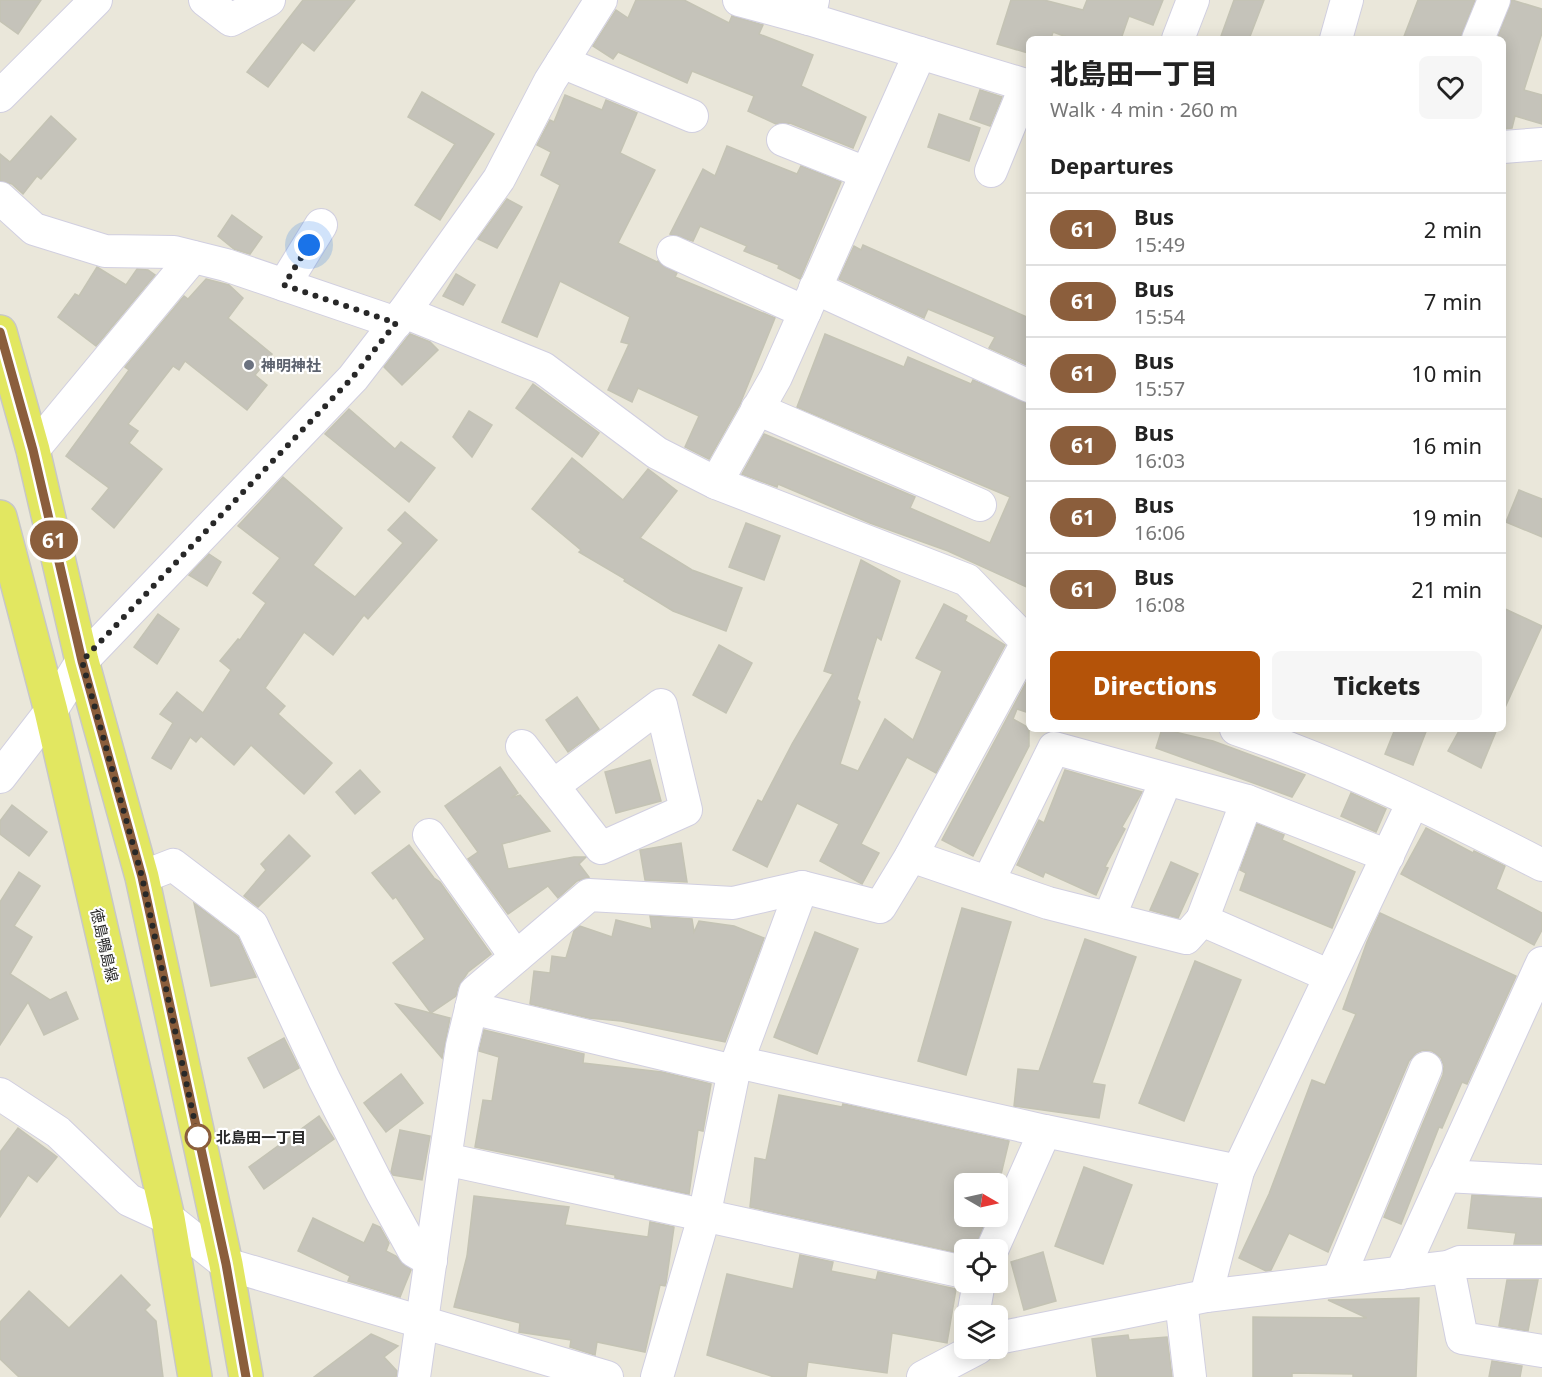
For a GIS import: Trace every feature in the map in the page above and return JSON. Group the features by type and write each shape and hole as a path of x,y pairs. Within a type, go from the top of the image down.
{"main road":[{"path":"0,332 33,450 82,661 142,877 226,1264 246,1377"},
{"name":"徳島鴨島線","path":"0,517 51,711 168,1218 195,1377"}],"street":[{"path":"0,96 96,0"},
{"path":"205,0 231,20 269,0"},
{"path":"0,777 51,711 82,661 352,378 400,317 499,179 562,62 601,0"},
{"path":"739,0 811,10 920,53 1026,86"},
{"path":"1179,36 1193,0"},
{"path":"1337,36 1347,0"},
{"path":"1479,36 1494,0"},
{"path":"716,483 776,377 920,53"},
{"path":"562,62 692,116"},
{"path":"991,171 1026,88"},
{"path":"783,140 866,173"},
{"path":"1506,147 1542,144"},
{"path":"0,198 34,229 105,251 174,252 226,265 284,285 400,317 543,368 657,453 716,483 967,580 1026,642"},
{"path":"284,285 321,225"},
{"path":"673,252 810,300 1026,385"},
{"path":"33,450 193,257"},
{"path":"757,409 980,505"},
{"path":"414,1377 446,1160 475,992 589,895 733,903 802,887 880,907 911,856 1026,648"},
{"path":"553,786 661,705 686,810 601,848"},
{"path":"1245,732 1272,741 1449,817 1542,865"},
{"path":"522,746 601,848 624,898"},
{"path":"988,882 1054,748 1248,801 1388,856"},
{"path":"1109,918 1166,780"},
{"path":"911,856 1048,903 1186,938 1203,920 1248,801"},
{"path":"1190,1377 1193,1298 1238,1171 1413,802"},
{"path":"429,835 516,957"},
{"path":"142,877 174,866 252,925 324,1078 381,1191 414,1251 431,1261"},
{"path":"657,1377 704,1217 736,1066 802,887"},
{"path":"1203,920 1330,976"},
{"path":"1401,1273 1542,963"},
{"path":"471,1008 1238,1171"},
{"path":"1338,1280 1426,1068"},
{"path":"0,1094 58,1132 129,1200 168,1218 226,1264 606,1377"},
{"path":"997,1239 1045,1131"},
{"path":"446,1160 954,1270"},
{"path":"1445,1176 1542,1181"},
{"path":"1008,1336 1193,1298 1448,1268 1460,1262 1542,1262"},
{"path":"1448,1268 1462,1338 1542,1351"},
{"path":"923,1377 966,1359"}],"building":[{"path":"0,0 41,0 18,34 0,21"},
{"path":"303,0 355,0 314,51 302,42 268,87 247,72"},
{"path":"636,0 684,0 729,23 732,16 763,25 759,34 813,55 801,86 866,117 853,148 790,123 776,124 748,111 754,96 692,71 687,83 618,52 613,59 593,46 616,10 628,18"},
{"path":"1011,0 1044,0 1083,10 1087,0 1163,0 1153,25 1129,16 1122,36 1064,36 1053,32 1052,36 1026,36 1026,52 997,44"},
{"path":"1234,0 1264,0 1250,36 1221,36"},
{"path":"1418,0 1475,0 1461,36 1404,36"},
{"path":"1512,0 1542,9 1542,33 1524,90 1542,95 1542,124 1515,116 1512,128 1506,129 1506,36 1498,36"},
{"path":"980,90 1002,97 990,126 970,119"},
{"path":"422,92 494,134 440,220 415,205 455,144 408,117"},
{"path":"565,95 602,110 606,100 637,113 620,153 655,170 618,243 658,261 677,273 675,277 775,318 740,404 709,459 685,447 699,416 638,388 632,402 608,390 629,344 621,342 630,317 560,281 537,337 502,322 560,185 541,175 551,152 537,145 550,120 554,122"},
{"path":"939,114 980,128 969,161 928,147"},
{"path":"51,116 76,139 41,179 37,176 23,194 12,184 0,181 0,154 10,162"},
{"path":"727,146 797,174 801,166 841,182 800,279 778,268 779,265 744,251 747,246 700,226 693,241 670,234 703,169 715,176"},
{"path":"507,199 522,207 497,248 478,239"},
{"path":"232,215 262,237 250,254 234,249 218,236"},
{"path":"863,245 1026,317 1026,365 989,348 995,337 928,309 924,318 839,279 854,246 861,250"},
{"path":"97,267 126,285 137,269 148,270 155,275 96,346 58,317 75,294 79,296"},
{"path":"456,274 475,285 463,305 443,296"},
{"path":"206,279 229,285 243,298 228,318 272,354 255,375 267,385 247,410 185,361 179,370 173,366 128,424 138,431 129,443 162,469 114,528 92,509 109,488 66,456 129,370 125,367 184,296 188,299"},
{"path":"410,334 430,342 438,350 402,385 384,367"},
{"path":"825,334 904,367 908,357 971,384 973,380 1026,403 1026,587 948,551 870,523 778,484 777,487 742,474 764,434 915,497 910,508 990,543 1010,497 797,407"},
{"path":"533,384 599,433 582,457 516,408"},
{"path":"349,409 395,449 401,442 435,468 409,502 325,434"},
{"path":"469,411 492,425 472,457 453,437"},
{"path":"572,458 623,500 648,469 677,491 640,538 692,570 742,588 726,631 673,611 624,581 625,579 579,552 581,550 532,509"},
{"path":"283,477 342,528 313,565 355,597 403,543 388,530 405,512 437,540 368,619 364,615 333,655 304,632 265,688 285,706 278,714 332,763 304,794 251,745 234,765 201,736 196,742 190,737 171,769 152,758 173,723 160,714 177,692 203,713 231,670 220,661 238,639 240,640 266,603 253,593 280,558 238,526"},
{"path":"1519,490 1542,499 1542,537 1506,522"},
{"path":"746,523 780,536 764,580 729,567"},
{"path":"209,554 221,562 207,586 189,575"},
{"path":"861,560 900,581 881,640 877,637 857,699 860,702 840,764 858,771 885,719 913,740 942,671 916,658 944,604 967,616 965,621 1005,645 936,773 907,757 861,844 879,853 862,884 820,861 839,824 797,803 767,867 733,850 758,800 762,802 792,744 833,674 824,671"},
{"path":"1506,609 1542,626 1506,705"},
{"path":"158,614 179,629 157,664 134,647"},
{"path":"719,645 752,663 726,713 693,695"},
{"path":"1026,683 1026,712 1017,709 1013,719 1026,726 1026,732 1029,732 1029,746 973,856 942,840"},
{"path":"577,697 599,729 568,752 546,720"},
{"path":"1161,732 1175,732 1213,741 1305,775 1292,797 1156,748"},
{"path":"1394,732 1426,732 1413,765 1385,754"},
{"path":"1458,732 1496,732 1481,768 1448,751"},
{"path":"650,760 661,801 616,813 605,772"},
{"path":"500,767 518,793 511,798 520,795 550,831 502,844 508,869 574,857 586,857 579,864 589,877 577,881 558,898 548,886 508,914 468,859 478,852 445,806"},
{"path":"360,770 380,792 355,814 336,792"},
{"path":"1065,770 1142,792 1122,827 1125,829 1105,867 1108,868 1096,895 1045,872 1043,877 1017,865 1039,820 1044,823"},
{"path":"1351,793 1386,809 1376,832 1341,816"},
{"path":"12,805 47,832 29,856 0,834 0,821"},
{"path":"1257,824 1284,835 1282,840 1355,872 1332,928 1240,890 1246,873 1240,870"},
{"path":"1426,828 1473,853 1474,851 1505,866 1496,889 1542,913 1542,930 1534,945 1401,874"},
{"path":"289,835 310,856 258,907 244,896 266,870 261,864"},
{"path":"681,843 687,882 645,880 640,850"},
{"path":"409,845 434,878 440,882 491,954 468,972 458,987 456,996 431,1013 393,963 425,939 396,897 393,899 372,873"},
{"path":"1171,862 1198,874 1178,918 1150,910"},
{"path":"19,872 40,886 14,926 32,937 10,974 50,1000 66,992 78,1019 44,1035 28,1002 0,1045 0,902"},
{"path":"194,903 238,937 256,977 211,986"},
{"path":"962,908 1011,922 966,1075 918,1061"},
{"path":"1380,913 1516,976 1467,1084 1462,1082 1442,1128 1439,1127 1401,1224 1384,1217 1443,1075 1444,1066 1441,1058 1432,1051 1423,1050 1416,1053 1409,1061 1328,1252 1289,1233 1271,1270 1266,1271 1239,1258 1269,1194 1312,1080 1325,1085 1356,1014 1343,1009"},
{"path":"650,916 692,919 694,932 699,921 734,926 764,938 725,1042 621,1021 589,1018 530,1004 534,971 550,973 552,956 566,958 574,931 580,926 612,937 616,920 652,929"},
{"path":"815,932 858,949 817,1054 774,1037"},
{"path":"1085,939 1136,957 1092,1083 1105,1085 1099,1118 1014,1106 1018,1069 1039,1071"},
{"path":"1195,961 1241,980 1184,1121 1139,1103"},
{"path":"396,1004 450,1018 442,1058"},
{"path":"484,1030 584,1054 583,1063 662,1072 711,1084 703,1131 698,1130 689,1194 615,1178 615,1175 475,1147 483,1100 492,1101 499,1057 479,1051"},
{"path":"284,1038 299,1068 264,1088 248,1058"},
{"path":"401,1074 423,1103 386,1132 364,1103"},
{"path":"779,1095 842,1107 843,1104 1009,1141 1001,1173 954,1173 954,1227 983,1227 978,1239 954,1239 954,1252 750,1207 755,1158 766,1160"},
{"path":"319,1116 334,1139 264,1189 249,1167"},
{"path":"18,1128 57,1157 37,1182 28,1175 0,1217 0,1152"},
{"path":"400,1130 430,1136 422,1180 393,1175 391,1172"},
{"path":"1084,1167 1132,1185 1103,1264 1055,1246"},
{"path":"1472,1195 1542,1199 1542,1244 1514,1244 1516,1233 1468,1228"},
{"path":"474,1196 569,1207 565,1225 648,1237 650,1222 674,1227 666,1283 665,1286 660,1285 645,1352 597,1342 595,1355 570,1347 571,1340 519,1332 520,1323 454,1307 467,1256"},
{"path":"313,1218 364,1243 373,1224 380,1227 389,1243 386,1251 396,1256 411,1270 400,1297 348,1281 350,1276 298,1251"},
{"path":"1043,1252 1056,1301 1024,1310 1011,1262"},
{"path":"800,1255 833,1262 831,1271 876,1280 878,1272 954,1289 955,1293 947,1343 892,1333 887,1373 808,1362 806,1377 774,1377 707,1355 727,1274 793,1289"},
{"path":"121,1275 150,1305 145,1310 156,1321 163,1377 19,1377 0,1359 0,1322 29,1291 69,1328"},
{"path":"1507,1280 1538,1280 1528,1331 1499,1326"},
{"path":"1419,1298 1416,1377 1353,1377 1353,1374 1292,1373 1292,1377 1253,1377 1253,1317 1367,1318 1328,1300"},
{"path":"371,1334 398,1346 384,1357 397,1371 396,1377 314,1377"},
{"path":"1128,1335 1129,1340 1167,1337 1172,1377 1097,1377 1092,1339"},
{"path":"1492,1361 1522,1366 1520,1377 1489,1377"}],"bus line":[{"name":"61","path":"0,332 33,450 82,661 142,877 226,1264 246,1377"}],"place":[{"name":"神明神社","path":"249,365"},
{"name":"北島田一丁目","path":"198,1137"}],"route":[{"path":"198,1137 142,877 82,661 352,378 396,323 284,285 309,245"}]}
